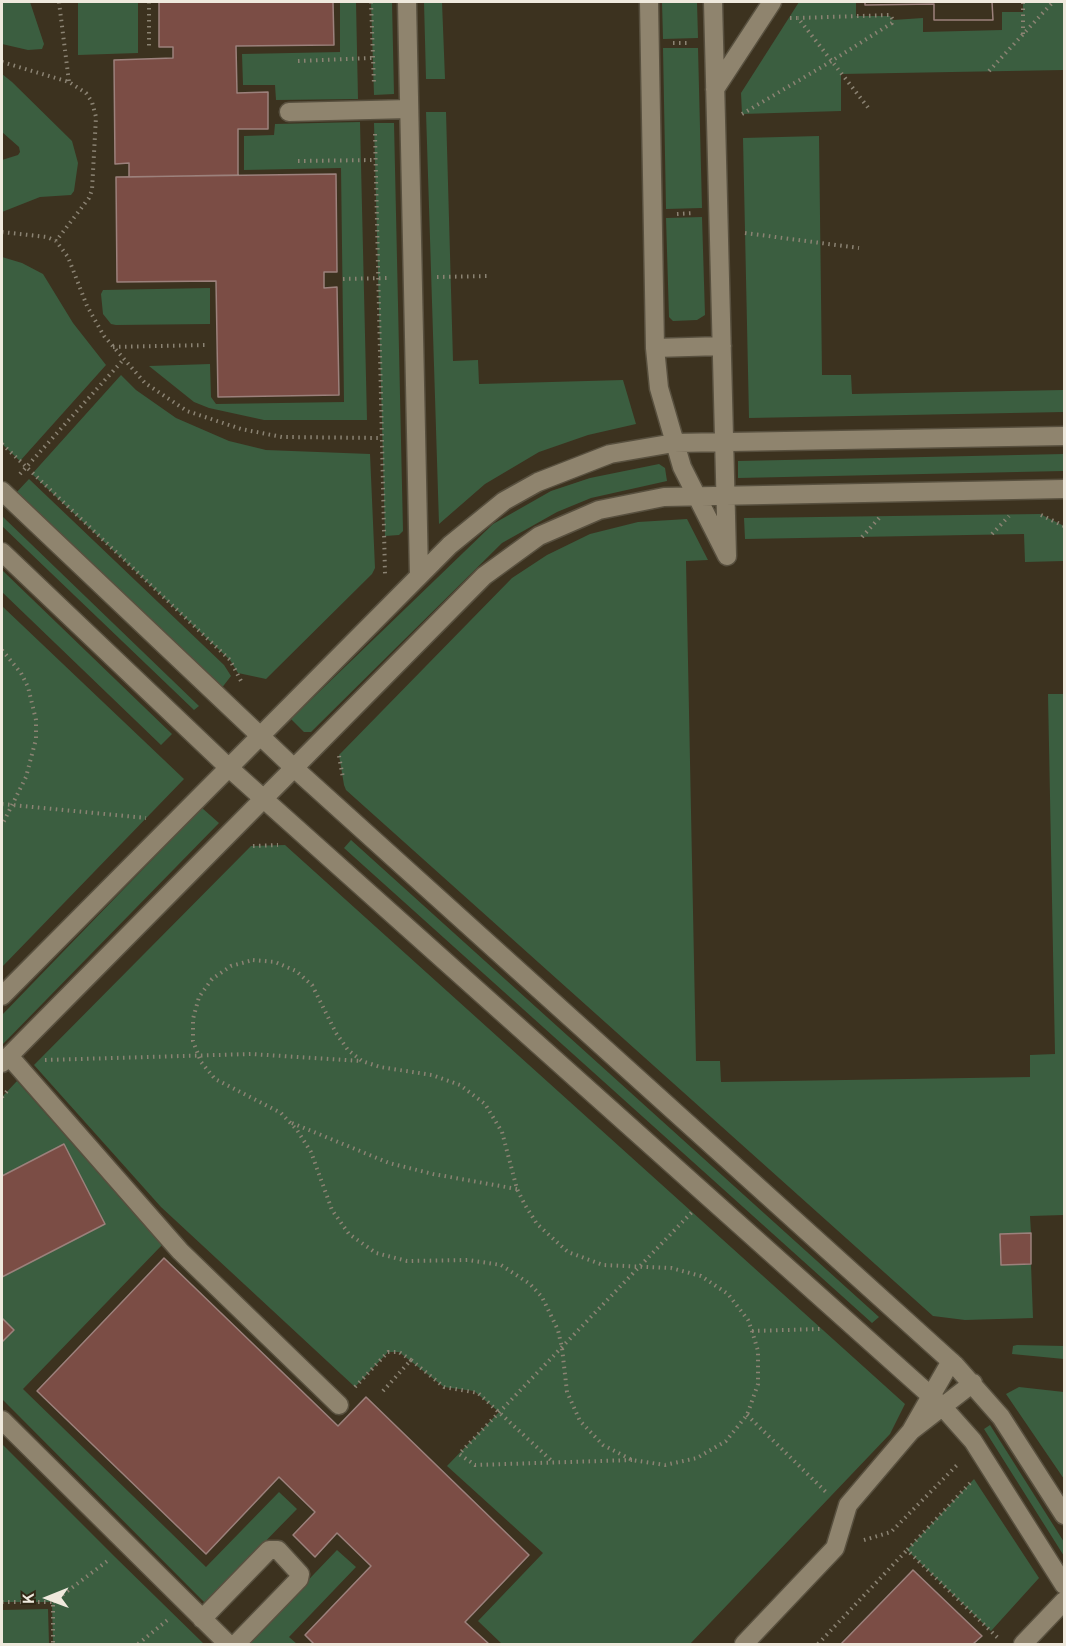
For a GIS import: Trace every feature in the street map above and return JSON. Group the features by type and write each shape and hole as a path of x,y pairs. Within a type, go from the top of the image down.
{"street":[{"path":"406,2 419,575"},
{"path":"649,2 655,348 659,388 674,443 695,495 726,556 713,2"},
{"path":"715,89 772,2"},
{"path":"289,112 409,110"},
{"path":"655,348 722,346"},
{"path":"2,996 419,575 484,514 538,482 610,454 674,443 1065,436"},
{"path":"339,1405 187,1258 25,1074 5,1059 484,576 510,554 553,529 599,510 646,499 695,495 1065,489"},
{"path":"2,492 259,736 951,1361 1001,1416 1065,1515"},
{"path":"2,552 228,767 935,1400 973,1441 1065,1585"},
{"path":"744,1644 839,1542 846,1511 854,1497 935,1400 951,1361"},
{"path":"935,1400 973,1383"},
{"path":"2,1420 228,1644"},
{"path":"202,1619 269,1550 278,1550 300,1574 299,1579 236,1644"},
{"path":"1023,1644 1065,1601"}],"path":[{"path":"59,2 69,82"},
{"path":"149,2 149,48"},
{"path":"371,2 385,577"},
{"path":"1023,2 1023,34"},
{"path":"989,71 1053,2"},
{"path":"742,114 892,23 890,15 789,18 783,27"},
{"path":"798,18 830,62 870,110"},
{"path":"650,44 714,42"},
{"path":"298,61 373,58"},
{"path":"2,62 69,82 86,93 92,102 96,117 94,174 89,198 56,241"},
{"path":"742,104 742,124"},
{"path":"298,161 375,160"},
{"path":"652,214 718,212"},
{"path":"745,221 745,245"},
{"path":"2,232 47,237 56,241 69,257 87,306 113,347 145,383 164,398 211,421 282,437 382,438"},
{"path":"745,233 859,248"},
{"path":"113,347 205,345"},
{"path":"2,492 123,360"},
{"path":"2,444 230,660 244,690"},
{"path":"992,534 1009,515"},
{"path":"862,537 880,516"},
{"path":"2,650 21,673 28,687 36,720 33,754 14,805 2,825"},
{"path":"339,755 344,785"},
{"path":"2,804 147,818"},
{"path":"250,846 285,845"},
{"path":"362,1061 348,1050 336,1033 312,985 296,971 275,962 253,960 231,966 212,979 199,998 193,1019 193,1041 199,1055 215,1079 259,1100 281,1113 289,1121 310,1152 332,1210 349,1234 376,1253 406,1261 458,1260 501,1265 530,1284 542,1297 552,1314 562,1348 567,1392 580,1421 603,1445 632,1460"},
{"path":"47,1052 39,1061 287,1054 362,1061 380,1067 432,1075 460,1084 485,1104 502,1132 517,1189 537,1224 568,1252 603,1265 639,1268 671,1268 701,1276 728,1294 748,1320 758,1351 758,1384 747,1415 726,1441 697,1458 665,1465 632,1460 474,1465 459,1454 639,1268 692,1211"},
{"path":"2,1097 25,1074"},
{"path":"289,1121 390,1163 433,1174 517,1189"},
{"path":"684,1204 701,1219"},
{"path":"752,1331 822,1329 814,1321"},
{"path":"355,1387 388,1352 399,1352 444,1387 474,1391 554,1463"},
{"path":"383,1391 411,1360"},
{"path":"747,1415 846,1511"},
{"path":"839,1542 876,1538 891,1532 960,1460 965,1467"},
{"path":"818,1644 974,1479"},
{"path":"908,1550 1005,1644"},
{"path":"2,1602 53,1602 114,1556"},
{"path":"53,1602 53,1644"},
{"path":"138,1644 173,1615"}],"green space":[{"path":"2,2 30,2 44,44 42,49 28,50 2,44"},
{"path":"78,2 138,2 138,53 78,55"},
{"path":"340,2 356,2 358,99 276,100 275,85 243,85 242,54 340,52"},
{"path":"371,2 392,2 394,94 374,95"},
{"path":"424,2 442,2 445,79 426,79"},
{"path":"662,2 697,2 698,38 663,39"},
{"path":"799,2 856,2 856,16 890,16 893,20 923,18 923,32 1002,30 1002,12 1023,12 1023,2 1064,2 1064,70 841,74 841,111 742,114 741,93"},
{"path":"663,48 698,48 702,208 666,209"},
{"path":"2,74 72,141 78,163 74,191 71,195 40,197 2,212 2,160 18,155 20,152 19,147 2,132"},
{"path":"426,112 446,112 453,361 478,360 479,384 623,380 636,424 588,435 539,452 485,484 439,524"},
{"path":"360,122 367,420 264,420 209,408 194,402 149,366 210,364 211,397 216,404 344,402 341,168 244,170 244,136 274,135 275,124"},
{"path":"374,123 394,123 403,531 399,535 385,536"},
{"path":"819,136 822,375 851,375 852,394 1064,390 1064,412 749,418 743,138"},
{"path":"702,217 705,315 697,320 673,321 669,317 666,218"},
{"path":"2,257 22,263 43,274 73,323 106,365 20,461 2,444"},
{"path":"210,288 210,324 116,325 111,324 103,314 101,294 103,290"},
{"path":"121,375 136,390 176,418 229,441 266,450 370,454 375,568 372,574 266,679 238,673 230,660 32,474"},
{"path":"1064,454 1064,471 738,478 738,461"},
{"path":"659,464 665,468 667,481 591,498 557,512 502,543 311,732 304,732 291,719 493,524 551,491 590,478"},
{"path":"29,479 224,665 231,676 221,689 15,494"},
{"path":"1040,514 1064,526 1064,561 1025,562 1024,534 745,539 744,518"},
{"path":"2,516 199,706 194,710 2,526"},
{"path":"687,519 708,560 686,561 696,1061 720,1061 721,1082 1030,1077 1030,1055 1055,1054 1048,694 1064,694 1064,1215 1030,1216 1031,1233 1000,1234 1001,1265 1031,1264 1033,1318 965,1320 933,1316 346,790 339,755 512,578 547,555 590,534 638,522"},
{"path":"2,570 172,734 161,745 2,592"},
{"path":"2,606 184,779 2,967"},
{"path":"202,808 219,823 2,1045 2,1015"},
{"path":"351,840 879,1317 872,1323 344,848"},
{"path":"285,845 905,1404 890,1434 690,1644 502,1644 478,1621 543,1553 447,1466 499,1412 474,1391 444,1387 399,1352 388,1352 355,1387 161,1207 34,1065 251,846"},
{"path":"17,1081 162,1245 23,1389 206,1567 279,1492 297,1509 205,1603 2,1399 2,1342 13,1330 2,1318 2,1277 105,1224 64,1144 2,1176 2,1097"},
{"path":"1013,1346 1064,1346 1064,1359 1012,1354"},
{"path":"1019,1387 1064,1392 1064,1479 1006,1394"},
{"path":"990,1425 1064,1542 1064,1556 984,1429"},
{"path":"2,1444 204,1644 53,1644 52,1602 2,1602"},
{"path":"974,1479 1039,1578 991,1631 907,1550"},
{"path":"337,1550 356,1567 289,1637 297,1644 247,1644"},
{"path":"48,1609 49,1644 2,1644 2,1610"}],"building":[{"path":"159,2 333,2 334,45 236,46 237,93 268,92 268,129 238,129 238,175 129,177 129,163 115,164 114,60 173,58 173,47 159,47"},
{"path":"865,2 992,2 993,20 934,20 934,4 865,5"},
{"path":"865,2 992,2 993,20 934,20 934,4 865,5"},
{"path":"336,174 337,272 324,272 324,288 337,287 339,395 218,397 216,281 117,282 116,177"},
{"path":"64,1144 105,1224 2,1277 2,1176"},
{"path":"1031,1233 1031,1264 1001,1265 1000,1234"},
{"path":"164,1258 338,1426 366,1397 529,1555 465,1622 489,1644 314,1644 305,1635 371,1566 337,1533 315,1557 293,1535 315,1512 279,1477 206,1554 37,1391"},
{"path":"2,1318 14,1330 2,1342"},
{"path":"913,1570 982,1636 973,1644 841,1644"}]}
